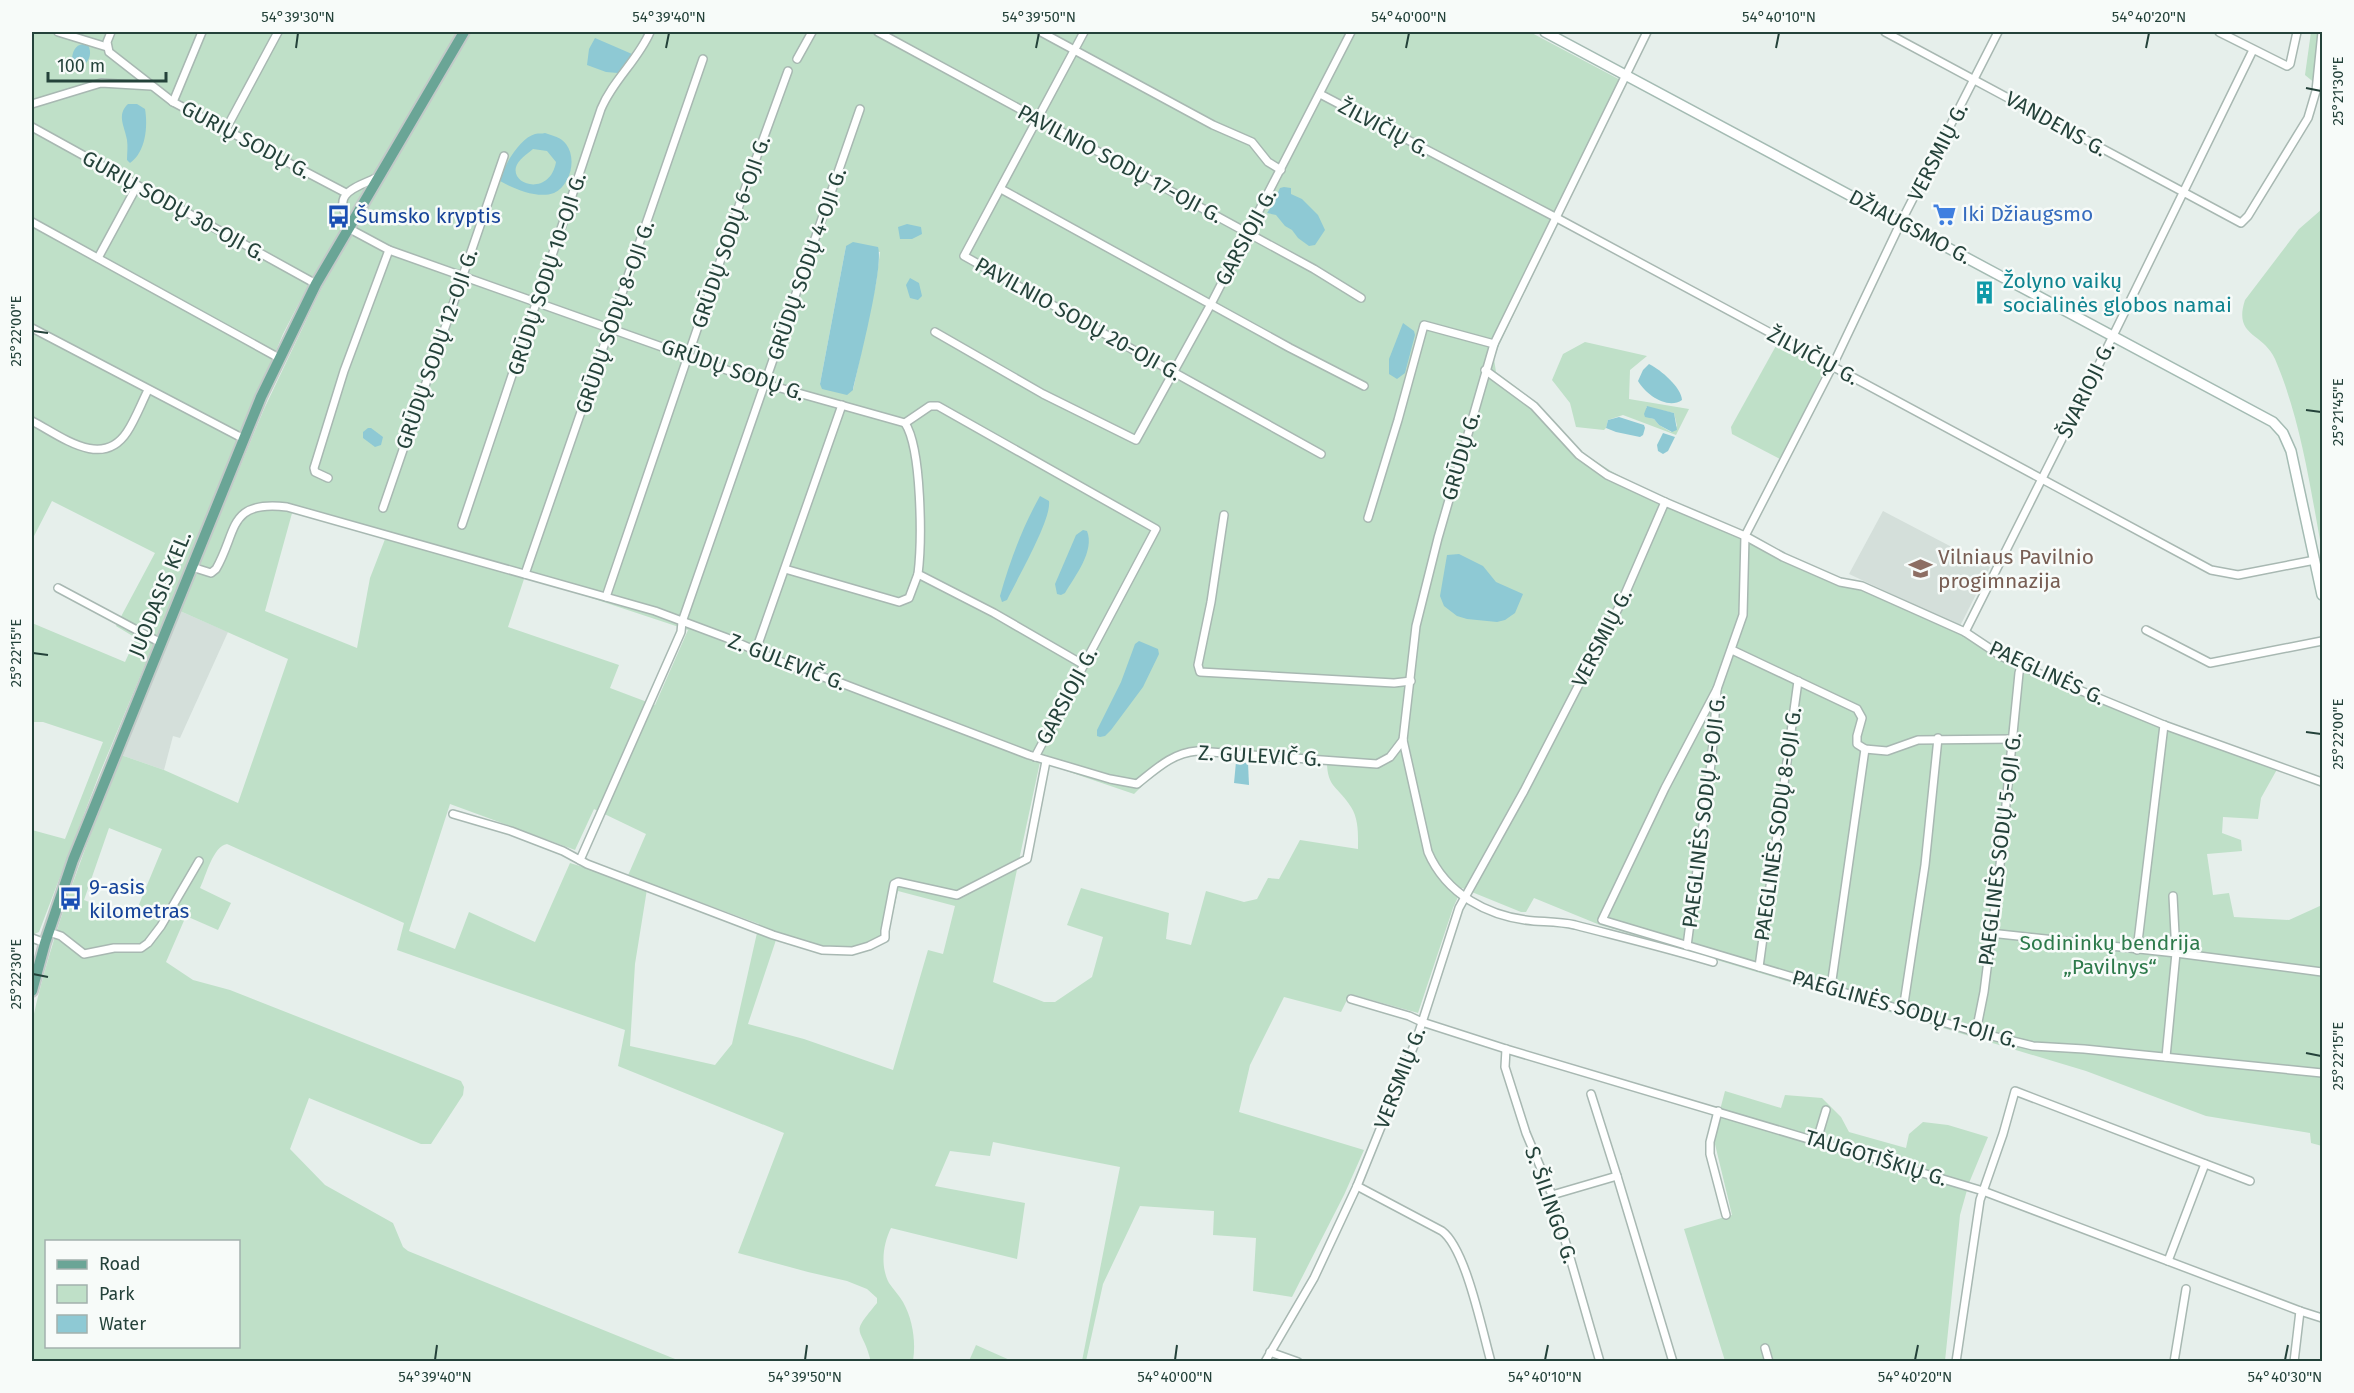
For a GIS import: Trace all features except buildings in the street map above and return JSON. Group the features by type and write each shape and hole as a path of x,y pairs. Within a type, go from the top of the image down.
{"main road":[{"path":"378,177 464,32"},
{"name":"JUODASIS KEL.","path":"32,991 48,932 73,860 244,439 279,358 316,284 378,177"}],"street":[{"path":"58,32 107,47 111,32"},
{"path":"173,102 202,32"},
{"path":"226,129 278,32"},
{"name":"GRŪDŲ SODŲ 10-OJI G.","path":"462,525 606,98 640,52 650,32"},
{"path":"797,59 812,32"},
{"name":"PAVILNIO SODŲ 17-OJI G.","path":"878,32 1314,269 1361,298"},
{"path":"1041,32 1212,125 1252,142 1268,162 1281,170"},
{"name":"PAVILNIO SODŲ 20-OJI G.","path":"1084,32 964,256 1321,454"},
{"name":"GARSIOJI G.","path":"935,332 1043,394 1136,440 1248,234 1351,32"},
{"name":"DŽIAUGSMO G.","path":"1545,32 2266,417 2279,428 2291,452 2322,595"},
{"name":"GRŪDŲ G.","path":"1647,32 1494,344 1485,370 1416,626 1403,740 1428,852 1439,873 1456,893 1484,908 1518,919 1572,925 1713,962"},
{"name":"VANDENS G.","path":"1886,32 2237,222 2244,221 2308,118 2316,91 2322,32"},
{"name":"VERSMIŲ G.","path":"1745,536 1832,367 1901,222 1998,32"},
{"path":"2219,32 2283,65 2290,64 2297,32"},
{"name":"GURIŲ SODŲ G.","path":"107,47 117,60 173,102 346,193"},
{"name":"ŠVARIOJI G.","path":"1965,632 2253,50"},
{"name":"GRŪDŲ SODŲ 8-OJI G.","path":"525,574 703,59"},
{"name":"GRŪDŲ SODŲ 6-OJI G.","path":"606,597 788,71"},
{"path":"32,104 101,83 151,86"},
{"name":"ŽILVIČIŲ G.","path":"1320,94 1555,217 2176,552 2221,573 2238,575 2315,560"},
{"name":"GRŪDŲ SODŲ 4-OJI G.","path":"580,860 681,632 682,622 860,109"},
{"name":"GURIŲ SODŲ 30-OJI G.","path":"32,127 316,284"},
{"name":"GRŪDŲ SODŲ 12-OJI G.","path":"383,508 504,156"},
{"path":"350,225 343,209 346,193 378,177"},
{"path":"98,258 137,186"},
{"path":"1001,189 1364,386"},
{"path":"32,222 279,358"},
{"name":"GRŪDŲ SODŲ G.","path":"350,225 389,250 538,304 766,384 905,423"},
{"path":"328,478 315,472 314,468 344,371 389,250"},
{"path":"1368,518 1424,325 1494,344"},
{"path":"32,328 244,439"},
{"path":"1485,370 1534,406 1579,455 1607,474 1745,536"},
{"path":"32,421 88,449 101,450 114,445 127,433 148,390"},
{"path":"756,650 842,405"},
{"name":"GARSIOJI G.","path":"905,423 930,406 938,406 1156,530 1035,757"},
{"path":"785,569 899,602 909,598 918,574 921,539 915,447 905,423"},
{"name":"VERSMIŲ G.","path":"1265,1362 1324,1258 1357,1186 1422,1022 1464,898 1475,883 1617,609 1665,502"},
{"name":"Z. GULEVIČ G.","path":"192,567 211,573 219,564 235,521 242,515 252,509 269,505 287,507 655,611 756,650 793,667 1046,761 1110,780 1137,784 1183,752 1197,751 1377,764 1390,758 1403,740"},
{"path":"1224,515 1211,602 1198,665 1200,672 1394,683 1411,681"},
{"name":"PAEGLINĖS G.","path":"1745,536 1784,557 1840,582 1862,586 1965,632 2001,656 2021,666 2164,725 2322,782"},
{"name":"PAEGLINĖS SODŲ 9-OJI G.","path":"1687,946 1712,756 1718,688 1732,650 1744,604 1745,536"},
{"path":"918,574 994,613 1084,665"},
{"path":"58,588 161,643"},
{"path":"2146,630 2210,663 2322,641"},
{"path":"1732,650 1857,709 1861,714 1862,723 1857,744 1864,749 1894,750 1907,742 1938,738 2013,739"},
{"name":"PAEGLINĖS SODŲ 5-OJI G.","path":"1976,1032 1982,1001 2021,666"},
{"name":"PAEGLINĖS SODŲ 8-OJI G.","path":"1759,967 1797,681"},
{"name":"PAEGLINĖS SODŲ 1-OJI G.","path":"1718,688 1665,788 1602,920 1976,1032 2033,1046 2322,1073"},
{"path":"2137,950 2164,725"},
{"path":"1903,1010 1925,865 1938,738"},
{"path":"1831,987 1864,749"},
{"path":"453,814 511,831 773,935 822,950 841,952 861,949 885,938 894,884 898,882 957,895 1028,859 1046,761"},
{"path":"48,932 61,936 84,954 114,948 141,948 155,936 199,861"},
{"path":"2166,1057 2176,953 2173,896"},
{"path":"1990,933 2176,953 2322,972"},
{"path":"32,939 45,943"},
{"name":"TAUGOTIŠKIŲ G.","path":"1351,999 1506,1049 1983,1191 2300,1311 2322,1317"},
{"name":"S. ŠILINGO G.","path":"1506,1049 1505,1067 1522,1122 1552,1195 1600,1362"},
{"path":"1956,1362 1972,1247 1983,1191 2015,1091 2250,1181"},
{"path":"1592,1094 1673,1362"},
{"path":"1817,1140 1826,1110"},
{"path":"1718,1111 1712,1133 1710,1154 1726,1215"},
{"path":"2168,1261 2205,1164"},
{"path":"1552,1195 1617,1176"},
{"path":"1357,1186 1442,1230 1452,1240 1462,1260 1491,1362"},
{"path":"2174,1362 2186,1289"},
{"path":"2294,1362 2300,1311"},
{"path":"1765,1348 1769,1362"},
{"path":"1270,1352 1298,1362"}],"shaded area":[{"name":"Vilniaus Pavilnio progimnazija","path":"1883,511 1990,567 1960,626 1849,574"},
{"path":"180,611 228,632 180,738 173,736 164,770 121,755"}],"green space":[{"path":"32,32 459,32 313,276 283,334 99,775 39,932 32,935 32,830 65,839 103,742 43,722 32,722 32,623 125,662 136,638 116,626 155,553 52,501 32,540"},
{"name":"Sodininkų bendrija „Pavilnys“","path":"471,32 1530,32 1626,83 1499,345 1494,359 1496,372 1547,414 1581,452 1650,492 2024,663 2158,721 2280,764 2261,798 2258,819 2223,817 2222,833 2241,840 2242,851 2207,854 2213,895 2229,893 2234,917 2289,920 2322,905 2322,1146 2311,1143 2310,1133 2206,1116 2086,1071 1600,925 1534,898 1526,912 1521,912 1462,888 1453,908 1418,1013 1350,994 1341,1012 1284,997 1250,1065 1239,1112 1364,1150 1344,1195 1292,1297 1253,1291 1256,1238 1213,1235 1214,1211 1140,1206 1103,1284 1086,1361 1082,1361 1120,1167 993,1142 990,1156 950,1151 935,1186 1025,1203 1017,1259 891,1228 884,1248 884,1269 889,1283 903,1302 909,1316 914,1339 913,1361 871,1362 860,1327 877,1303 877,1298 867,1289 847,1281 738,1253 784,1133 618,1066 625,1030 397,950 404,923 227,844 218,850 210,862 200,888 231,903 218,930 186,916 166,962 193,980 230,990 461,1081 464,1087 463,1095 431,1144 421,1144 309,1098 290,1149 325,1185 393,1223 403,1247 408,1251 680,1361 32,1362 32,1023 49,956 71,888 121,755 164,770 238,803 288,659 180,611 264,409 323,285","holes":["846,246 880,252 876,283 853,390 820,384","294,506 387,534 370,578 357,648 265,611","525,576 688,630 655,705 610,688 619,665 508,627","1191,754 1327,762 1331,782 1354,812 1358,849 1300,840 1279,879 1268,878 1257,899 1244,902 1206,891 1191,945 1166,939 1169,913 1081,888 1067,925 1103,937 1092,977 1055,1002 1044,1002 993,982 1040,762 1134,794 1176,760","450,804 575,850 594,809 646,834 626,880 570,863 535,942 469,912 455,949 409,931","109,828 162,849 133,919 84,900","648,883 759,924 732,1044 715,1065 630,1046 635,964","898,891 955,906 943,954 928,950 893,1070 804,1039 748,1024 778,934 810,944 834,948 854,947 888,935"]},
{"path":"2311,32 2322,32 2322,89 2305,75"},
{"path":"2322,209 2322,551 2304,454 2284,382 2270,350 2246,328 2242,312 2245,300 2299,229"},
{"path":"1585,342 1647,356 1630,370 1629,399 1689,409 1676,435 1623,415 1608,420 1604,430 1576,427 1570,403 1552,380 1563,354","holes":["1646,407 1674,413 1677,426 1671,432 1650,418"]},
{"path":"1777,344 1824,371 1780,459 1732,434 1731,427"},
{"path":"1725,1091 1781,1108 1785,1095 1822,1098 1841,1117 1849,1132 1906,1148 1909,1134 1923,1122 1948,1125 1988,1137 1969,1183 1960,1215 1945,1361 1725,1361 1684,1229 1732,1215 1714,1140"},
{"path":"976,1345 1012,1361 969,1361"}],"water":[{"path":"595,38 632,54 618,73 606,72 587,65 589,49"},
{"path":"83,44 88,45 90,56 84,65 78,65 72,60 74,49"},
{"path":"128,104 137,104 145,109 146,123 143,146 130,163 127,160 127,140 122,121 122,112"},
{"path":"545,133 562,140 569,150 572,164 565,184 554,193 541,195 519,190 500,181 508,161 518,147 529,137","holes":["533,149 547,151 556,162 547,180 539,184 532,184 519,179 516,174 517,164"]},
{"path":"1280,188 1291,188 1291,194 1302,199 1318,215 1325,230 1315,245 1309,246 1285,226 1276,215 1267,213"},
{"path":"907,224 921,227 922,234 912,239 900,239 898,227"},
{"path":"853,242 878,247 879,258 874,294 853,390 847,395 822,389 820,384 846,246"},
{"path":"910,278 919,283 922,296 918,300 910,298 906,285"},
{"path":"1403,323 1414,331 1415,335 1405,373 1397,379 1389,374 1389,359"},
{"path":"1649,364 1670,379 1682,400 1676,403 1664,402 1646,391 1638,381"},
{"path":"1647,406 1674,413 1677,430 1672,432 1659,425 1654,419 1645,417"},
{"path":"1619,417 1644,425 1643,435 1640,437 1606,428 1608,420"},
{"path":"368,428 383,437 381,445 375,447 363,438 363,432"},
{"path":"1663,433 1675,437 1668,451 1663,454 1658,451 1657,445"},
{"path":"1040,496 1049,501 1045,521 1007,600 1002,602 1000,596 1012,557"},
{"path":"1083,530 1087,531 1089,539 1086,555 1065,593 1057,594 1055,584 1076,535"},
{"path":"1459,554 1483,566 1496,582 1523,594 1515,613 1497,622 1457,616 1444,606 1440,596 1447,555"},
{"path":"1139,641 1158,649 1159,654 1143,687 1111,730 1105,736 1097,736 1097,730 1121,682 1135,644"},
{"path":"1236,762 1248,763 1249,785 1234,783"}],"place":[{"name":"Iki Džiaugsmo","path":"1944,214"},
{"name":"Šumsko kryptis","path":"338,216"},
{"name":"Žolyno vaikų socialinės globos namai","path":"1985,293"},
{"name":"Vilniaus Pavilnio progimnazija","path":"1920,569"},
{"name":"9-asis kilometras","path":"71,899"}]}
